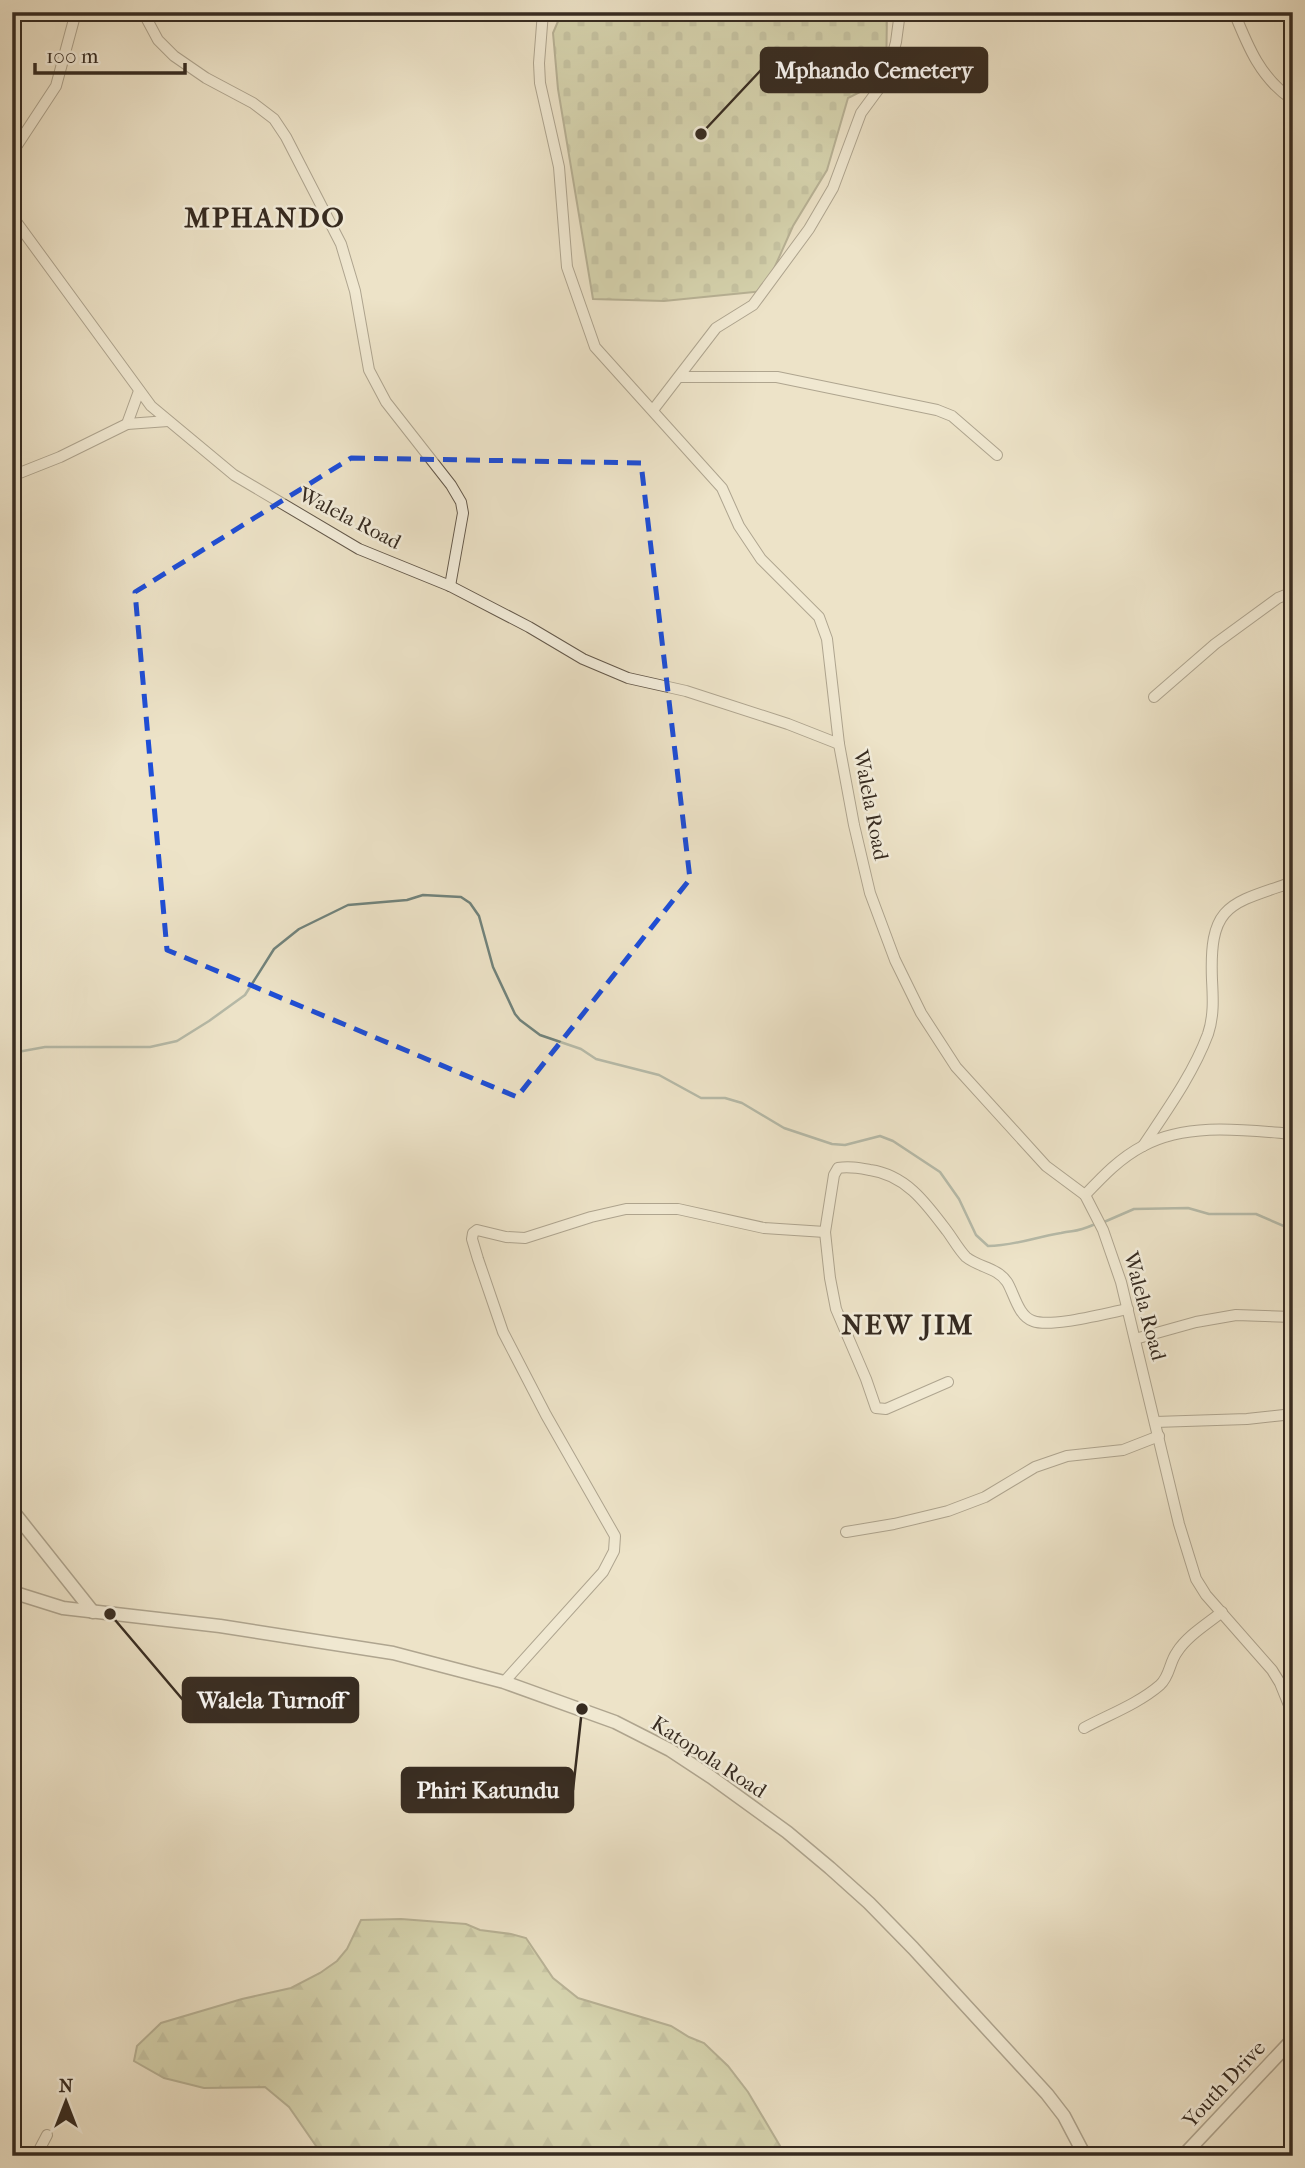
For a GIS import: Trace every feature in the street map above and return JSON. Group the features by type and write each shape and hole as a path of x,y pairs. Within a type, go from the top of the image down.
{"street":[{"path":"12,153 56,86 76,12"},
{"path":"143,12 158,40 174,56 206,78 253,103 274,119 286,137 341,244 355,291 369,370 386,402 452,485 461,502 463,513 450,586"},
{"path":"544,12 538,63 559,167 567,267 595,347 722,488 740,526 761,559 819,617 827,639 839,744"},
{"path":"653,410 716,328 753,305 809,229 833,188 860,113 886,79 896,42 900,12"},
{"path":"1234,12 1256,63 1281,92 1293,100"},
{"name":"Walela Road","path":"12,216 151,406 234,475 359,549 450,586 583,659 628,678 686,691 788,724 839,744 870,893 895,960 921,1013 957,1067 1046,1166 1085,1195 1103,1230 1121,1282 1179,1524 1196,1578 1206,1595 1272,1671 1290,1697 1293,1715"},
{"path":"679,377 777,377 937,410 952,416 997,455"},
{"path":"127,425 139,391"},
{"path":"12,476 127,425 168,421"},
{"path":"1154,697 1214,644 1278,598 1293,592"},
{"path":"1143,1146 1178,1093 1207,1034 1212,1016 1211,964 1215,932 1222,914 1231,906 1293,882"},
{"path":"1085,1195 1112,1166 1143,1146 1164,1137 1187,1132 1220,1130 1293,1134"},
{"path":"948,1381 886,1409 876,1408 836,1309 825,1233 834,1175 838,1168 847,1166 886,1172 908,1186 932,1210 966,1256 1006,1280 1025,1317 1032,1321 1043,1323 1082,1318 1128,1308"},
{"path":"504,1682 603,1572 614,1551 615,1536 546,1415 503,1332 478,1259 472,1239 473,1233 477,1230 506,1237 525,1238 626,1209 678,1209 764,1228 825,1233"},
{"path":"1135,1339 1196,1322 1236,1315 1293,1317"},
{"path":"1155,1422 1247,1419 1293,1414"},
{"path":"846,1532 948,1511 985,1497 1035,1466 1067,1455 1123,1450 1159,1436"},
{"path":"12,1510 93,1612"},
{"name":"Katopola Road","path":"12,1592 63,1608 220,1626 393,1653 555,1698 615,1722 670,1750 787,1832 869,1903 1047,2094 1079,2139 1086,2156"},
{"path":"1084,1728 1161,1684 1181,1646 1222,1612"},
{"name":"Youth Drive","path":"1183,2156 1293,2039"},
{"path":"36,2156 47,2135"}],"highlighted area":[{"path":"351,458 641,463 690,879 517,1097 167,950 135,592"}],"green space":[{"path":"562,12 887,12 886,79 848,98 827,170 793,226 764,291 664,301 593,299 558,89 553,33"},
{"path":"401,1919 466,1924 480,1930 526,1938 553,1978 578,1998 671,2026 704,2043 728,2066 748,2092 786,2156 323,2156 289,2107 265,2087 204,2088 164,2078 134,2061 137,2046 161,2023 242,1999 291,1988 337,1961 347,1949 361,1920"}],"waterway":[{"path":"12,1053 45,1047 150,1047 177,1041 245,995 274,949 299,929 348,905 407,900 423,895 461,897 470,903 479,916 493,967 515,1014 540,1035 581,1049 596,1059 659,1075 701,1098 725,1098 742,1103 784,1128 832,1144 845,1145 880,1136 893,1141 940,1172 959,1199 976,1235 988,1246 1016,1243 1093,1225"},
{"path":"1104,1222 1134,1209 1188,1208 1209,1214 1256,1214 1293,1230"}],"place":[{"name":"Mphando Cemetery","path":"701,134"},
{"name":"Walela Turnoff","path":"110,1614"},
{"name":"Phiri Katundu","path":"582,1709"}],"district":[{"name":"MPHANDO","path":"265,217"},
{"name":"NEW JIM","path":"908,1324"}]}
